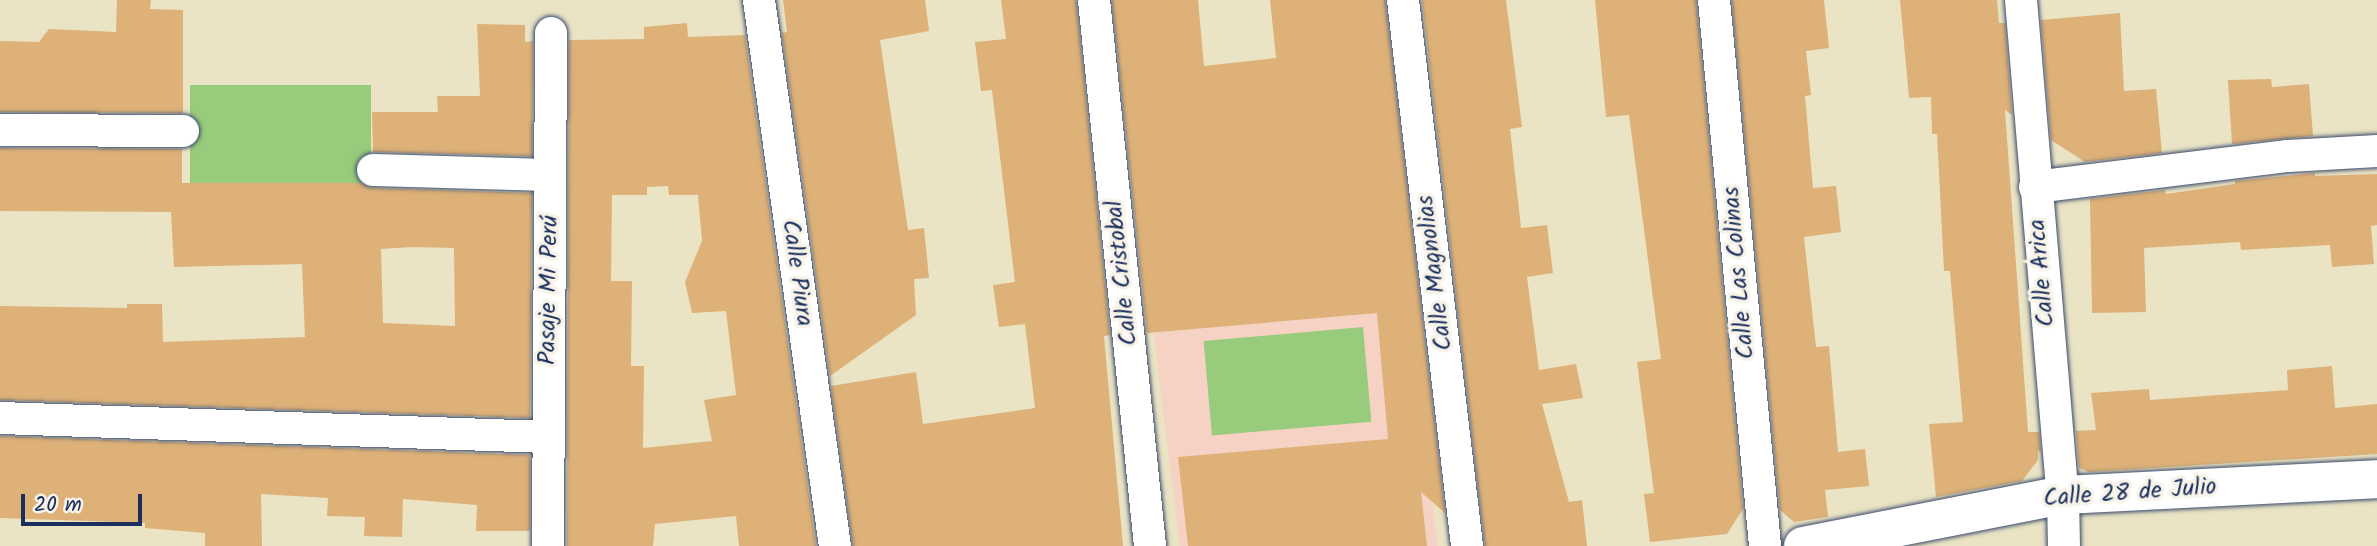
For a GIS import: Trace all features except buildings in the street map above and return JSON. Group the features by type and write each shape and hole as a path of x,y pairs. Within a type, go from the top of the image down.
{"street":[{"name":"Calle Piura","path":"759,0 835,546"},
{"name":"Calle Cristobal","path":"1094,0 1150,546"},
{"name":"Calle Magnolias","path":"1403,0 1466,546"},
{"name":"Calle Las Colinas","path":"1714,0 1765,546"},
{"name":"Calle Arica","path":"2021,0 2063,495 2064,546"},
{"name":"Pasaje Mi Perú","path":"548,546 551,33"},
{"path":"0,130 183,131"},
{"path":"2035,187 2288,156 2377,151"},
{"path":"373,170 550,175"},
{"path":"0,418 547,437"},
{"name":"Calle 28 de Julio","path":"1803,546 2063,495 2377,479"}],"shaded area":[{"path":"1390,158 1438,546 1180,546 1136,189"}],"green space":[{"path":"190,85 371,85 371,183 190,183"},
{"path":"1363,327 1371,422 1212,436 1204,341"}]}
